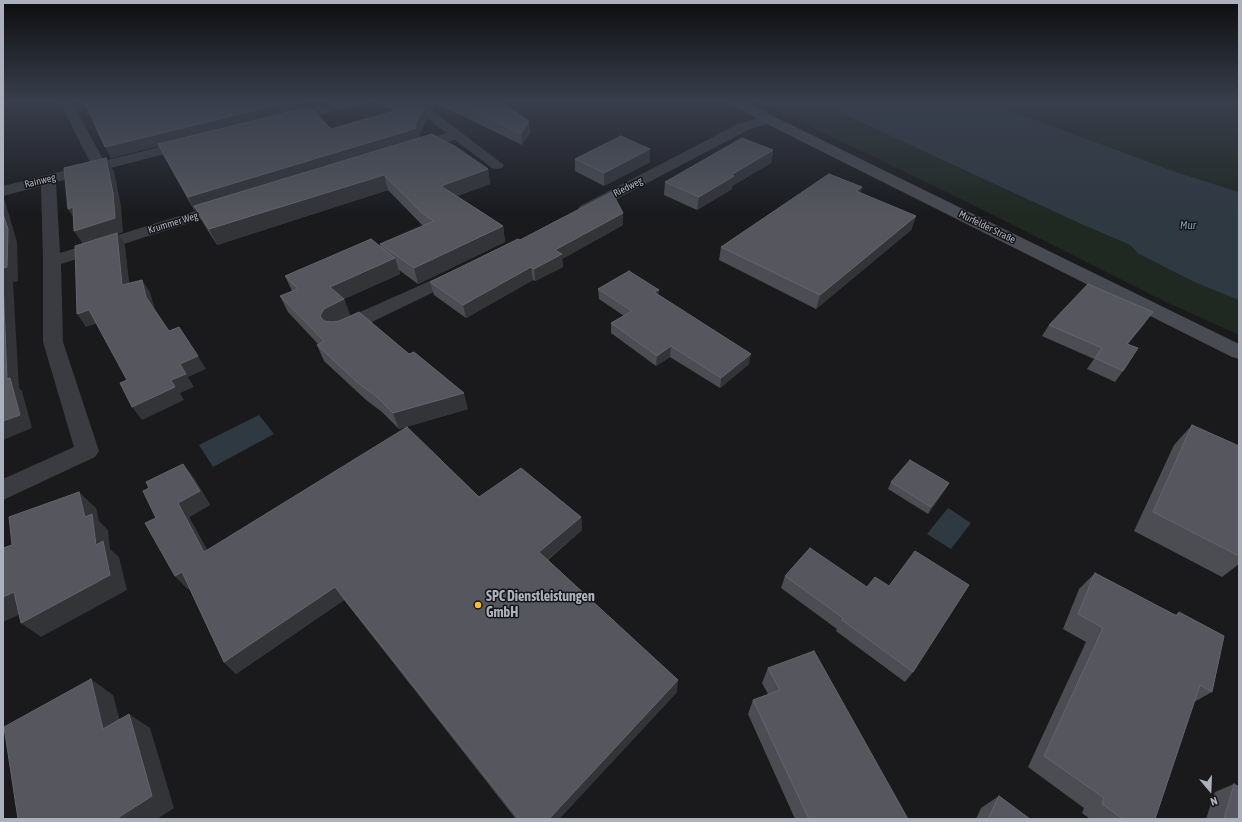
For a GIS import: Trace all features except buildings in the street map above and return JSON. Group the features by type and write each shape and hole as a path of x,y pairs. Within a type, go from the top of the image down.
{"street":[{"path":"85,139 99,166"},
{"path":"402,152 441,139"},
{"path":"461,139 497,165"},
{"name":"Riedweg","path":"570,217 719,139"},
{"name":"Murfelder Straße","path":"809,139 1239,352"},
{"name":"Rainweg","path":"3,191 206,140"},
{"path":"3,490 87,452 53,342 52,261 48,179"},
{"name":"Krummer Weg","path":"52,261 242,201"},
{"path":"338,331 471,268"}],"shaded area":[{"path":"837,139 898,139 1130,245 1139,254 1194,282 1239,299 1239,335 1166,302 965,201"},
{"path":"1088,139 1239,139 1239,192 1173,171"}],"water":[{"name":"Mur","path":"898,139 1088,139 1173,171 1239,192 1239,300 1194,282 1139,254 1130,245"},
{"path":"259,415 274,434 213,467 199,445"},
{"path":"948,508 971,523 951,549 927,534"}],"place":[{"name":"SPC Dienstleistungen GmbH","path":"478,605"}]}
